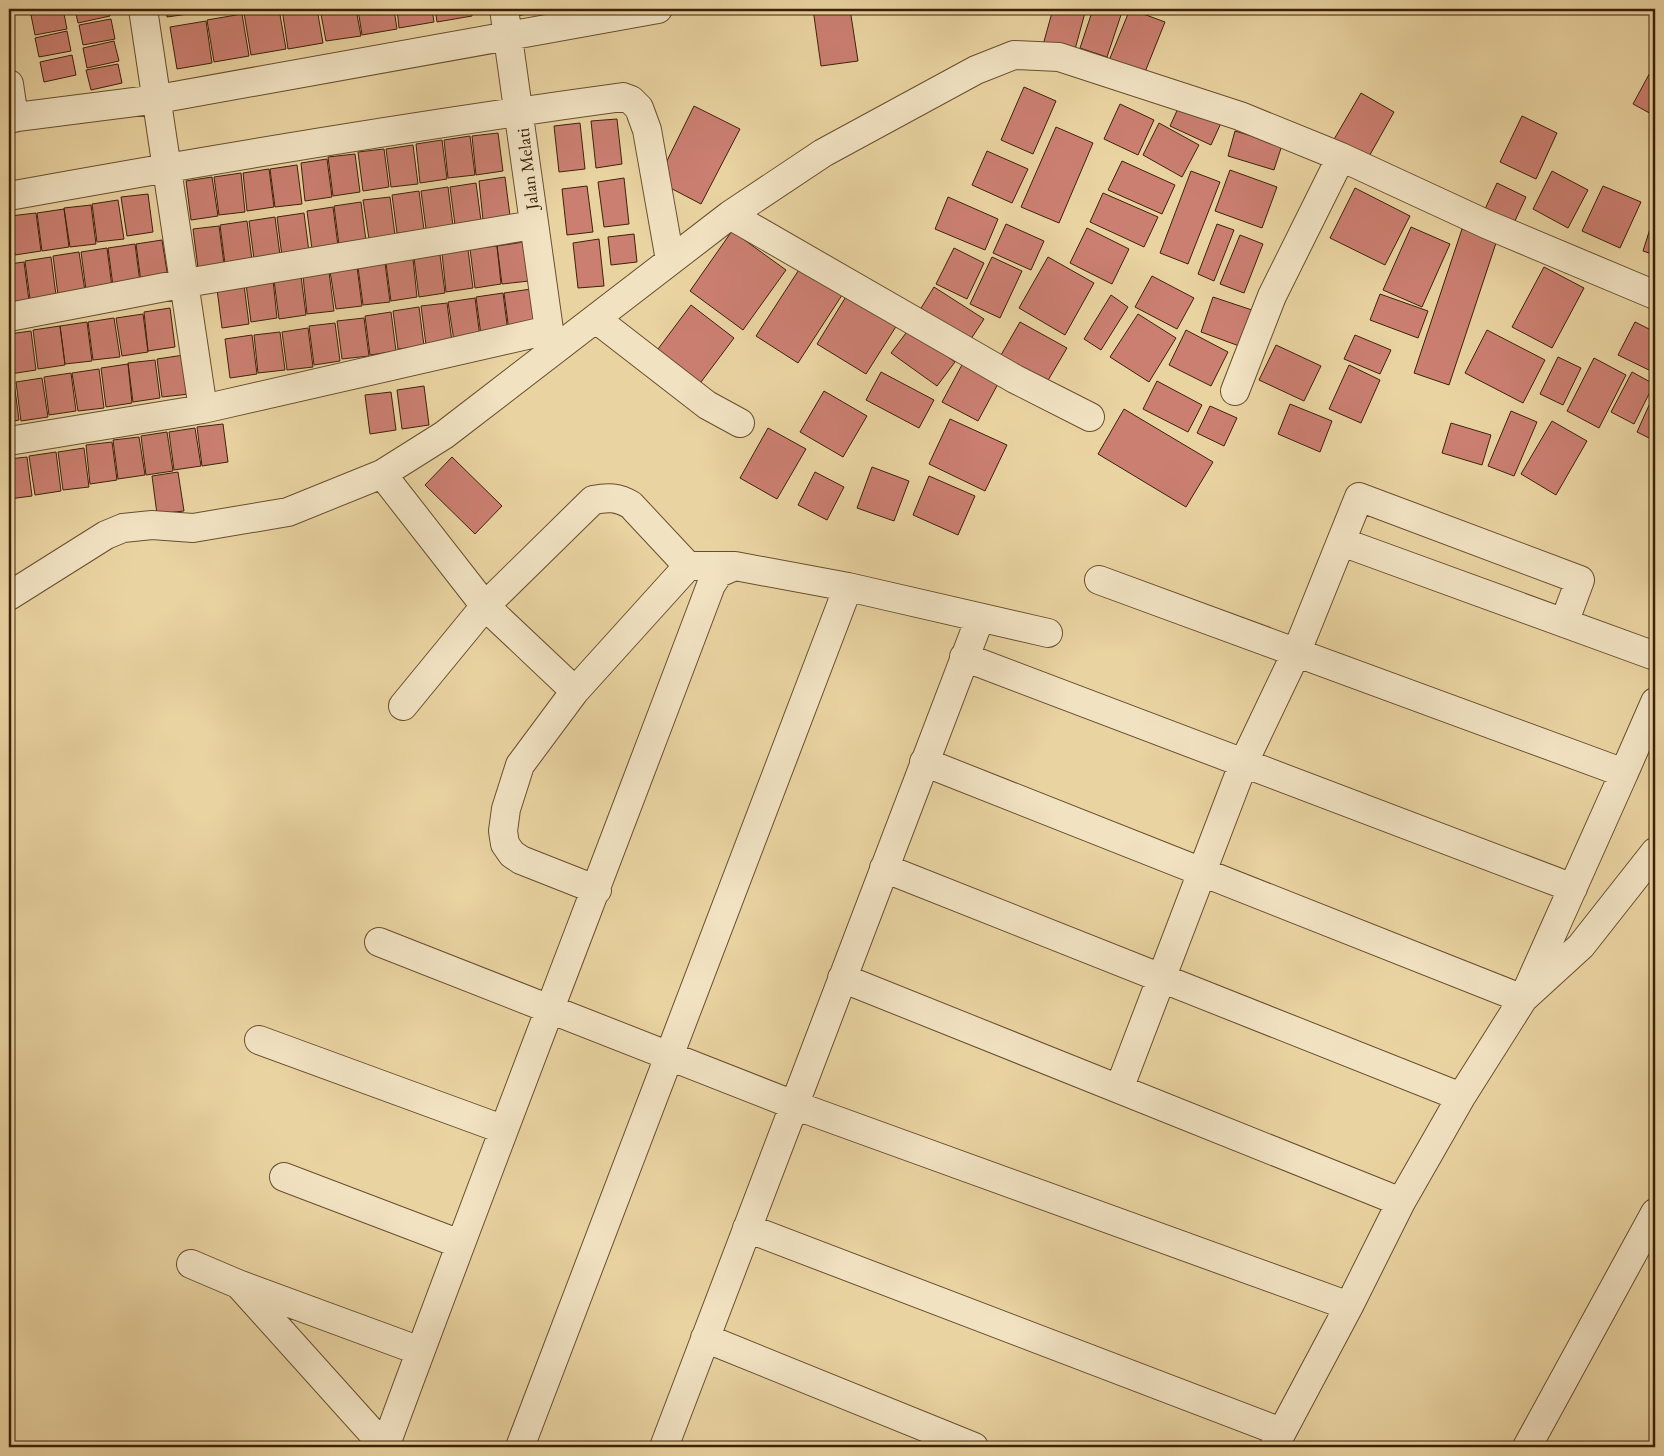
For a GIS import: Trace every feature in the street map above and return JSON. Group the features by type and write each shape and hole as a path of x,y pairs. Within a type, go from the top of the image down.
{"street":[{"path":"9,442 204,410 143,9"},
{"name":"Jalan Melati","path":"204,410 549,330 533,225 520,111 504,9"},
{"path":"9,84 12,118 158,99 658,9"},
{"path":"9,596 106,535 123,528 152,525 193,528 288,512 382,474 444,435 730,215 823,153 976,70 1014,55 1059,57 1240,116 1341,157 1486,224 1655,295"},
{"path":"9,196 168,167 520,111 623,97 631,100 639,108 647,130 670,260"},
{"path":"1235,391 1272,296 1341,157"},
{"path":"730,215 1014,379 1090,417"},
{"path":"9,318 186,283 533,225"},
{"path":"596,319 707,405 740,424"},
{"path":"382,474 485,606 575,691"},
{"path":"403,706 485,606 594,500 608,497 621,499 630,505 688,566 735,566 848,587 1048,633"},
{"path":"1119,1089 1244,762 1297,651 1359,497 1580,580 1564,622"},
{"path":"1342,542 1655,656"},
{"path":"597,890 521,860 512,854 505,844 503,831 506,809 520,765 575,691 688,566"},
{"path":"238,1284 385,1447 502,1129 597,890 711,585 719,574 735,566"},
{"path":"1099,580 1297,651 1624,773"},
{"path":"520,1447 848,587"},
{"path":"664,1447 980,618"},
{"path":"964,657 1573,888"},
{"path":"747,1228 1278,1440 1349,1306 1401,1202 1461,1097 1523,999 1655,702"},
{"path":"924,762 1523,999"},
{"path":"1523,999 1581,946 1655,852"},
{"path":"884,868 1461,1097"},
{"path":"379,942 794,1104 1349,1306"},
{"path":"842,978 1401,1202"},
{"path":"259,1040 502,1129"},
{"path":"284,1177 460,1244"},
{"path":"1527,1447 1655,1213"},
{"path":"191,1264 238,1284 420,1351"},
{"path":"705,1338 974,1447"}],"building":[{"path":"63,9 67,29 35,35 31,15"},
{"path":"75,9 109,9 110,16 78,23"},
{"path":"166,9 202,9 202,12 167,17"},
{"path":"279,9 286,49 251,55 244,13"},
{"path":"282,9 317,9 323,43 288,49"},
{"path":"320,9 356,9 361,36 326,41"},
{"path":"358,9 394,9 397,29 362,35"},
{"path":"397,9 432,9 434,22 399,28"},
{"path":"435,9 471,9 472,16 437,22"},
{"path":"515,9 551,9 551,10 516,16"},
{"path":"813,9 850,9 858,61 821,66"},
{"path":"1053,9 1086,9 1074,53 1043,45"},
{"path":"1093,9 1123,9 1107,57 1080,48"},
{"path":"1130,9 1165,22 1143,77 1108,63"},
{"path":"242,14 249,56 214,62 207,20"},
{"path":"111,19 115,39 83,45 79,25"},
{"path":"206,21 212,63 177,69 170,27"},
{"path":"67,31 71,51 39,57 35,38"},
{"path":"114,41 119,61 87,68 83,48"},
{"path":"72,55 76,75 44,82 40,62"},
{"path":"118,64 122,83 91,90 86,70"},
{"path":"1653,67 1655,68 1655,116 1633,104"},
{"path":"1024,87 1056,101 1033,154 1001,140"},
{"path":"1361,93 1394,112 1367,160 1333,141"},
{"path":"1120,104 1154,120 1138,155 1104,139"},
{"path":"1180,104 1221,123 1211,145 1170,126"},
{"path":"694,106 740,129 701,204 657,181"},
{"path":"1522,116 1557,133 1536,179 1500,162"},
{"path":"617,119 622,164 596,168 591,121"},
{"path":"580,123 585,169 559,172 554,126"},
{"path":"1159,123 1199,145 1182,177 1143,155"},
{"path":"1056,127 1093,143 1059,223 1021,207"},
{"path":"1235,131 1282,145 1274,170 1228,156"},
{"path":"498,133 503,171 476,175 472,136"},
{"path":"470,136 475,175 448,178 444,140"},
{"path":"442,140 447,179 420,183 416,144"},
{"path":"413,145 418,184 391,187 386,149"},
{"path":"384,149 389,187 363,191 358,152"},
{"path":"987,151 1028,169 1012,203 972,185"},
{"path":"355,154 360,192 333,196 328,157"},
{"path":"327,159 332,197 305,201 301,163"},
{"path":"1122,161 1175,185 1162,214 1108,190"},
{"path":"297,165 302,204 275,207 270,169"},
{"path":"269,169 274,207 247,211 243,173"},
{"path":"1230,170 1277,187 1262,228 1215,211"},
{"path":"1191,171 1220,182 1188,264 1160,253"},
{"path":"1552,171 1588,190 1568,228 1533,209"},
{"path":"241,173 245,212 219,215 214,177"},
{"path":"212,177 218,216 191,220 186,181"},
{"path":"505,177 510,216 483,220 479,181"},
{"path":"624,178 629,224 604,227 598,182"},
{"path":"476,183 481,221 455,225 450,187"},
{"path":"1497,183 1526,197 1514,223 1485,209"},
{"path":"587,186 593,232 567,235 562,189"},
{"path":"1603,186 1641,202 1620,248 1582,231"},
{"path":"448,187 453,226 426,229 421,191"},
{"path":"1355,188 1410,216 1385,265 1330,238"},
{"path":"419,191 424,230 397,233 392,195"},
{"path":"1103,193 1158,217 1144,247 1090,222"},
{"path":"148,194 153,232 127,236 121,197"},
{"path":"390,197 395,235 369,239 363,200"},
{"path":"948,197 998,219 985,250 935,229"},
{"path":"118,200 124,239 97,242 92,204"},
{"path":"361,202 366,241 339,245 334,206"},
{"path":"91,205 96,244 70,247 64,208"},
{"path":"333,207 338,246 312,249 307,211"},
{"path":"64,209 69,247 42,251 37,213"},
{"path":"36,213 41,251 15,255 10,216"},
{"path":"304,213 309,252 282,256 277,217"},
{"path":"1655,213 1655,255 1643,251"},
{"path":"275,217 280,255 254,259 249,221"},
{"path":"9,218 14,256 9,256"},
{"path":"247,221 252,260 225,264 220,225"},
{"path":"1006,224 1044,241 1031,270 993,253"},
{"path":"1217,224 1234,230 1214,281 1198,274"},
{"path":"219,226 224,264 198,268 193,229"},
{"path":"1411,227 1450,244 1422,307 1383,290"},
{"path":"1087,228 1129,249 1112,284 1070,263"},
{"path":"1462,229 1497,240 1449,385 1414,373"},
{"path":"732,231 786,270 743,330 690,291"},
{"path":"634,234 637,262 611,265 608,237"},
{"path":"1240,235 1263,244 1244,293 1220,284"},
{"path":"599,239 604,286 578,288 573,243"},
{"path":"162,240 168,278 141,282 136,244"},
{"path":"524,242 529,281 502,284 497,246"},
{"path":"135,244 140,282 113,286 108,248"},
{"path":"497,246 501,284 475,288 470,249"},
{"path":"107,248 112,287 86,290 81,252"},
{"path":"954,248 984,263 967,299 936,284"},
{"path":"468,250 473,288 446,292 442,253"},
{"path":"79,252 85,291 58,295 53,256"},
{"path":"440,255 445,293 419,297 414,258"},
{"path":"51,257 56,295 30,299 25,261"},
{"path":"992,257 1022,271 1000,318 970,304"},
{"path":"1048,257 1094,283 1065,335 1019,308"},
{"path":"413,259 417,297 391,301 386,263"},
{"path":"24,262 29,301 9,304 9,264"},
{"path":"804,262 846,289 798,363 756,336"},
{"path":"385,263 390,302 363,305 358,267"},
{"path":"357,267 362,306 336,309 330,271"},
{"path":"1544,267 1584,288 1552,348 1512,327"},
{"path":"329,272 334,311 307,314 303,276"},
{"path":"301,276 306,315 279,319 274,280"},
{"path":"1152,276 1194,298 1177,329 1135,307"},
{"path":"273,280 277,318 251,322 246,284"},
{"path":"244,285 249,324 222,328 217,289"},
{"path":"934,287 984,319 967,345 918,313"},
{"path":"531,289 535,328 509,331 504,293"},
{"path":"503,293 508,332 481,335 476,297"},
{"path":"1380,294 1428,311 1418,338 1370,320"},
{"path":"847,295 897,325 866,374 817,344"},
{"path":"1111,295 1128,307 1101,350 1084,339"},
{"path":"1213,297 1255,311 1242,347 1201,332"},
{"path":"475,298 480,337 454,341 448,302"},
{"path":"447,303 452,342 426,345 421,306"},
{"path":"691,305 734,338 698,386 655,353"},
{"path":"419,307 424,346 398,349 393,311"},
{"path":"170,308 175,347 148,351 144,312"},
{"path":"391,312 396,351 370,355 365,316"},
{"path":"143,314 148,352 122,356 116,318"},
{"path":"1138,314 1176,338 1149,382 1110,357"},
{"path":"114,318 120,357 93,360 88,322"},
{"path":"364,318 369,356 342,359 337,321"},
{"path":"87,322 92,361 65,364 60,326"},
{"path":"1020,322 1067,348 1047,382 1001,355"},
{"path":"1635,322 1655,332 1655,373 1618,355"},
{"path":"335,323 340,361 314,365 309,326"},
{"path":"60,326 65,365 38,369 33,330"},
{"path":"308,328 313,367 287,370 282,332"},
{"path":"909,329 955,362 937,386 891,353"},
{"path":"1186,330 1228,352 1211,386 1169,365"},
{"path":"1487,330 1545,360 1523,403 1465,373"},
{"path":"31,331 36,370 10,374 9,334"},
{"path":"280,332 285,370 258,373 254,335"},
{"path":"252,335 257,374 230,378 225,339"},
{"path":"1355,335 1391,350 1380,374 1344,359"},
{"path":"1276,345 1321,366 1304,401 1259,380"},
{"path":"184,355 189,394 162,397 157,359"},
{"path":"1558,357 1581,368 1563,405 1540,394"},
{"path":"1594,358 1626,375 1599,428 1567,411"},
{"path":"155,360 160,398 133,402 128,363"},
{"path":"963,363 999,382 978,421 942,402"},
{"path":"128,364 132,403 106,407 101,368"},
{"path":"1349,365 1380,380 1361,423 1329,409"},
{"path":"99,369 104,408 78,411 72,373"},
{"path":"881,372 934,400 919,428 866,400"},
{"path":"1632,372 1654,384 1634,424 1611,412"},
{"path":"71,373 76,411 49,415 44,377"},
{"path":"42,378 48,417 21,421 16,382"},
{"path":"1157,381 1202,405 1188,432 1143,409"},
{"path":"9,382 14,382 19,420 9,422"},
{"path":"424,386 429,425 402,429 397,390"},
{"path":"824,391 867,416 843,457 800,432"},
{"path":"391,392 396,430 370,434 365,395"},
{"path":"1655,392 1655,441 1637,432"},
{"path":"1290,404 1332,421 1320,452 1278,434"},
{"path":"1210,406 1237,418 1224,446 1197,433"},
{"path":"1124,409 1213,462 1186,507 1098,454"},
{"path":"1511,411 1537,422 1514,476 1488,466"},
{"path":"950,419 1007,445 985,491 929,464"},
{"path":"1552,421 1587,441 1556,495 1521,474"},
{"path":"1451,423 1491,435 1482,465 1442,453"},
{"path":"223,424 228,462 202,466 197,427"},
{"path":"195,428 201,466 174,470 169,432"},
{"path":"768,428 806,449 777,499 740,478"},
{"path":"167,432 173,471 146,475 141,436"},
{"path":"139,437 145,475 118,479 113,440"},
{"path":"112,442 117,480 90,484 86,445"},
{"path":"84,448 89,487 63,490 58,452"},
{"path":"56,452 61,491 35,495 29,456"},
{"path":"27,457 32,496 9,499 9,459"},
{"path":"452,457 502,506 475,534 425,485"},
{"path":"872,467 909,481 894,521 857,508"},
{"path":"178,472 184,511 157,514 152,476"},
{"path":"815,472 844,487 827,520 798,505"},
{"path":"929,476 975,496 958,535 913,515"}]}
